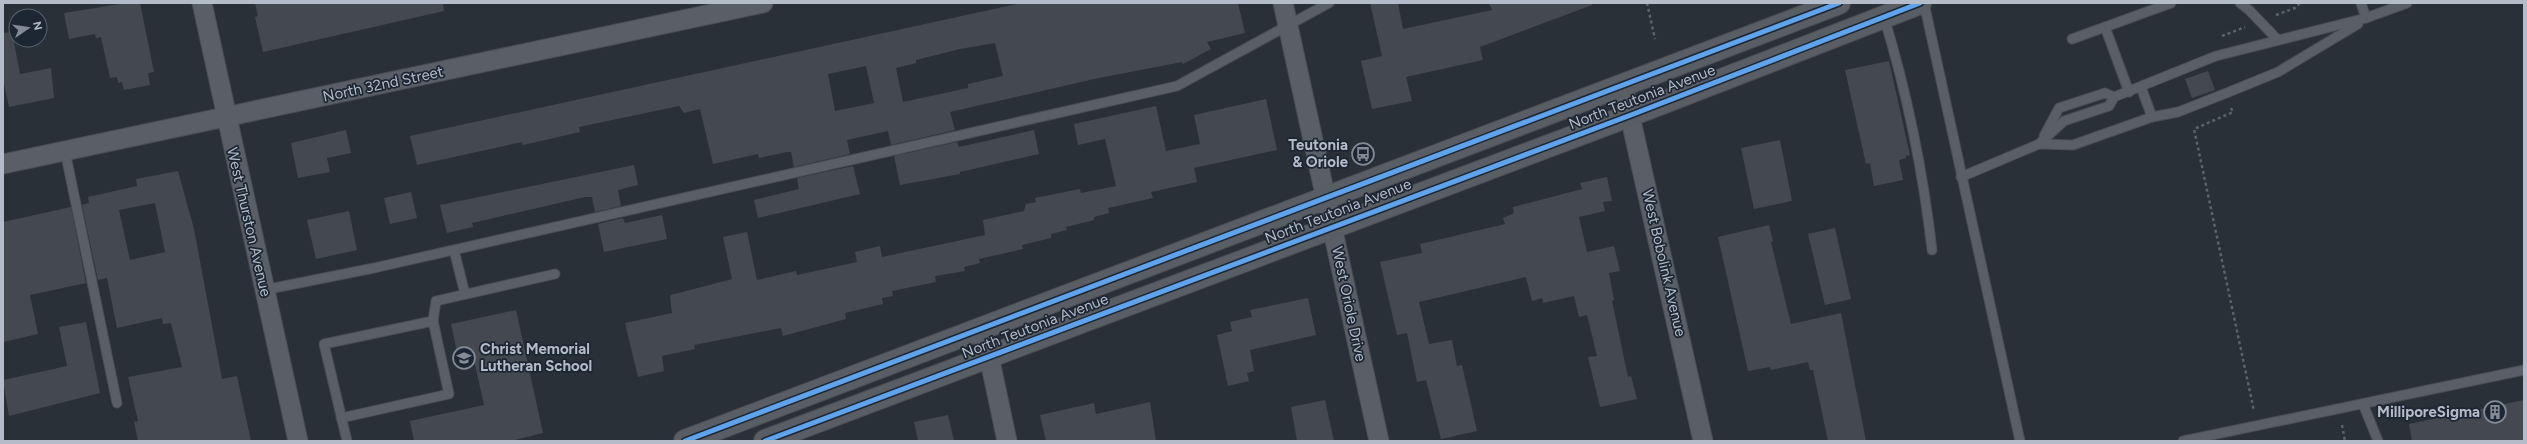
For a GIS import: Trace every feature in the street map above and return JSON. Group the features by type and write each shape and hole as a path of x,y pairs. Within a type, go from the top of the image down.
{"main road":[{"name":"North Teutonia Avenue","path":"685,441 1839,3"},
{"name":"North Teutonia Avenue","path":"765,441 1332,226 1631,115 1920,3"}],"street":[{"name":"West Thurston Avenue","path":"202,3 298,441"},
{"name":"North 32nd Street","path":"3,164 226,118 763,3"},
{"name":"West Oriole Drive","path":"1283,3 1379,441"},
{"name":"West Bobolink Avenue","path":"1623,84 1703,441"},
{"path":"979,329 989,356 1007,441"}],"lane":[{"path":"264,290 454,250 1178,86 1329,3"},
{"path":"1924,3 2020,441"},
{"path":"2072,40 2171,3"},
{"path":"2240,3 2250,10 2278,40"},
{"path":"2361,3 2366,18"},
{"path":"2039,144 2059,108 2105,93 2114,97 2216,56 2366,18 2407,3"},
{"path":"1884,17 1899,66 1924,184 1932,250"},
{"path":"2039,144 2072,145 2152,118 2178,112 2278,72 2366,18"},
{"path":"2106,27 2129,92"},
{"path":"2141,87 2152,118"},
{"path":"1961,177 2039,144 2064,121 2109,106 2114,97"},
{"path":"65,151 117,403"},
{"path":"454,250 465,294"},
{"path":"341,418 449,394 433,321 436,301 555,274"},
{"path":"346,441 324,344 433,321"},
{"path":"2183,441 2524,370"},
{"path":"2363,404 2378,441"}],"path":[{"path":"1647,3 1655,39"},
{"path":"2226,93 2233,112 2194,129 2257,426"},
{"path":"2341,420 2345,441"}],"building":[{"path":"126,3 140,3 154,72 148,73 150,85 124,90 122,82 118,83 117,77 110,78 101,37 96,38 95,34 69,39 64,13"},
{"path":"255,3 443,3 444,11 263,52 255,17 258,16"},
{"path":"1021,3 1238,3 1245,33 1207,42 1211,49 1183,64 1182,62 1094,79 950,112 955,130 891,145 888,131 847,140 850,154 794,167 791,152 759,158 758,154 713,164 700,109 684,113 679,106 579,127 580,132 523,145 522,142 417,165 410,136","holes":["995,43 1003,76 968,84 968,88 903,102 896,68 916,63 916,60 960,49","866,66 874,103 835,111 828,74"]},
{"path":"1370,3 1398,3 1403,29 1492,10 1489,3 1591,3 1592,5 1480,47 1483,60 1406,77 1412,101 1372,109 1361,61 1382,56"},
{"path":"8,32 8,48 15,48 20,74 51,68 54,98 9,107 3,79 3,33"},
{"path":"1889,61 1910,155 1899,160 1903,180 1874,186 1870,163 1866,164 1845,70"},
{"path":"2208,71 2215,90 2192,98 2185,79"},
{"path":"1266,99 1277,150 1194,168 1197,182 1151,192 1153,198 1108,208 1109,213 1094,217 1094,220 1066,227 1067,230 1051,234 1051,238 1022,245 1023,249 979,259 980,263 964,267 965,271 935,276 936,282 892,291 893,296 882,298 883,304 845,313 846,319 783,336 781,328 694,345 695,349 662,356 664,371 638,377 625,323 672,313 671,295 732,279 723,237 747,232 757,280 796,271 797,275 857,262 855,252 880,246 882,257 985,235 983,220 1024,211 1026,204 1036,202 1035,198 1080,189 1081,193 1116,186 1105,139 1078,145 1074,124 1156,106 1166,151 1200,144 1194,115"},
{"path":"346,130 351,153 327,158 330,172 298,178 291,143"},
{"path":"1034,130 1039,154 960,172 960,174 900,185 894,156 957,142 959,147"},
{"path":"1780,140 1792,201 1754,209 1741,148"},
{"path":"634,165 638,185 618,190 621,206 595,212 592,197 585,197 472,223 473,227 447,233 440,205"},
{"path":"853,166 860,194 758,218 754,200 799,189 797,178"},
{"path":"178,171 194,229 222,379 237,376 251,441 138,441 134,422 138,421 128,377 182,367 171,323 163,324 162,318 117,328 107,278 98,280 82,205 89,203 88,197 137,186 136,179","holes":["155,203 165,252 130,260 119,210"]},
{"path":"1607,177 1612,201 1603,202 1605,211 1579,217 1587,252 1614,246 1620,271 1609,273 1614,300 1612,301 1628,377 1631,376 1637,399 1600,407 1588,357 1597,356 1587,315 1579,317 1574,296 1543,303 1542,298 1532,301 1526,277 1419,302 1429,344 1452,340 1457,366 1462,365 1477,431 1441,439 1426,380 1417,382 1407,333 1397,335 1380,262 1422,253 1420,244 1505,224 1503,218 1514,213 1513,207 1582,189 1580,183"},
{"path":"411,192 417,218 390,224 384,198"},
{"path":"71,207 86,283 30,295 38,334 3,342 3,222"},
{"path":"349,211 357,250 316,259 307,220"},
{"path":"662,215 667,239 604,252 598,224 623,218 625,223"},
{"path":"1769,225 1773,241 1771,242 1791,324 1841,313 1866,441 1828,441 1813,370 1810,370 1808,362 1771,370 1770,367 1748,371 1718,237"},
{"path":"1835,228 1851,299 1825,305 1808,234"},
{"path":"1308,298 1316,335 1250,350 1254,371 1247,373 1249,381 1228,386 1217,335 1232,331 1230,322 1252,317 1250,310"},
{"path":"516,310 543,433 511,441 414,441 410,421 484,405 474,360 459,361 451,324"},
{"path":"86,322 100,393 9,416 3,380 67,366 59,327"},
{"path":"1325,400 1334,441 1297,441 1291,407"},
{"name":"MilliporeSigma","path":"2524,400 2524,441 2412,441 2409,424"},
{"path":"1150,402 1156,441 1046,441 1040,415 1094,403 1096,414"},
{"path":"948,415 954,441 918,441 914,422"}],"cycle path":[{"path":"685,441 1839,3"},
{"path":"765,441 1631,115 1920,3"}],"place":[{"name":"Teutonia & Oriole","path":"1363,154"},
{"name":"Christ Memorial Lutheran School","path":"464,358"},
{"name":"MilliporeSigma","path":"2495,412"}]}
